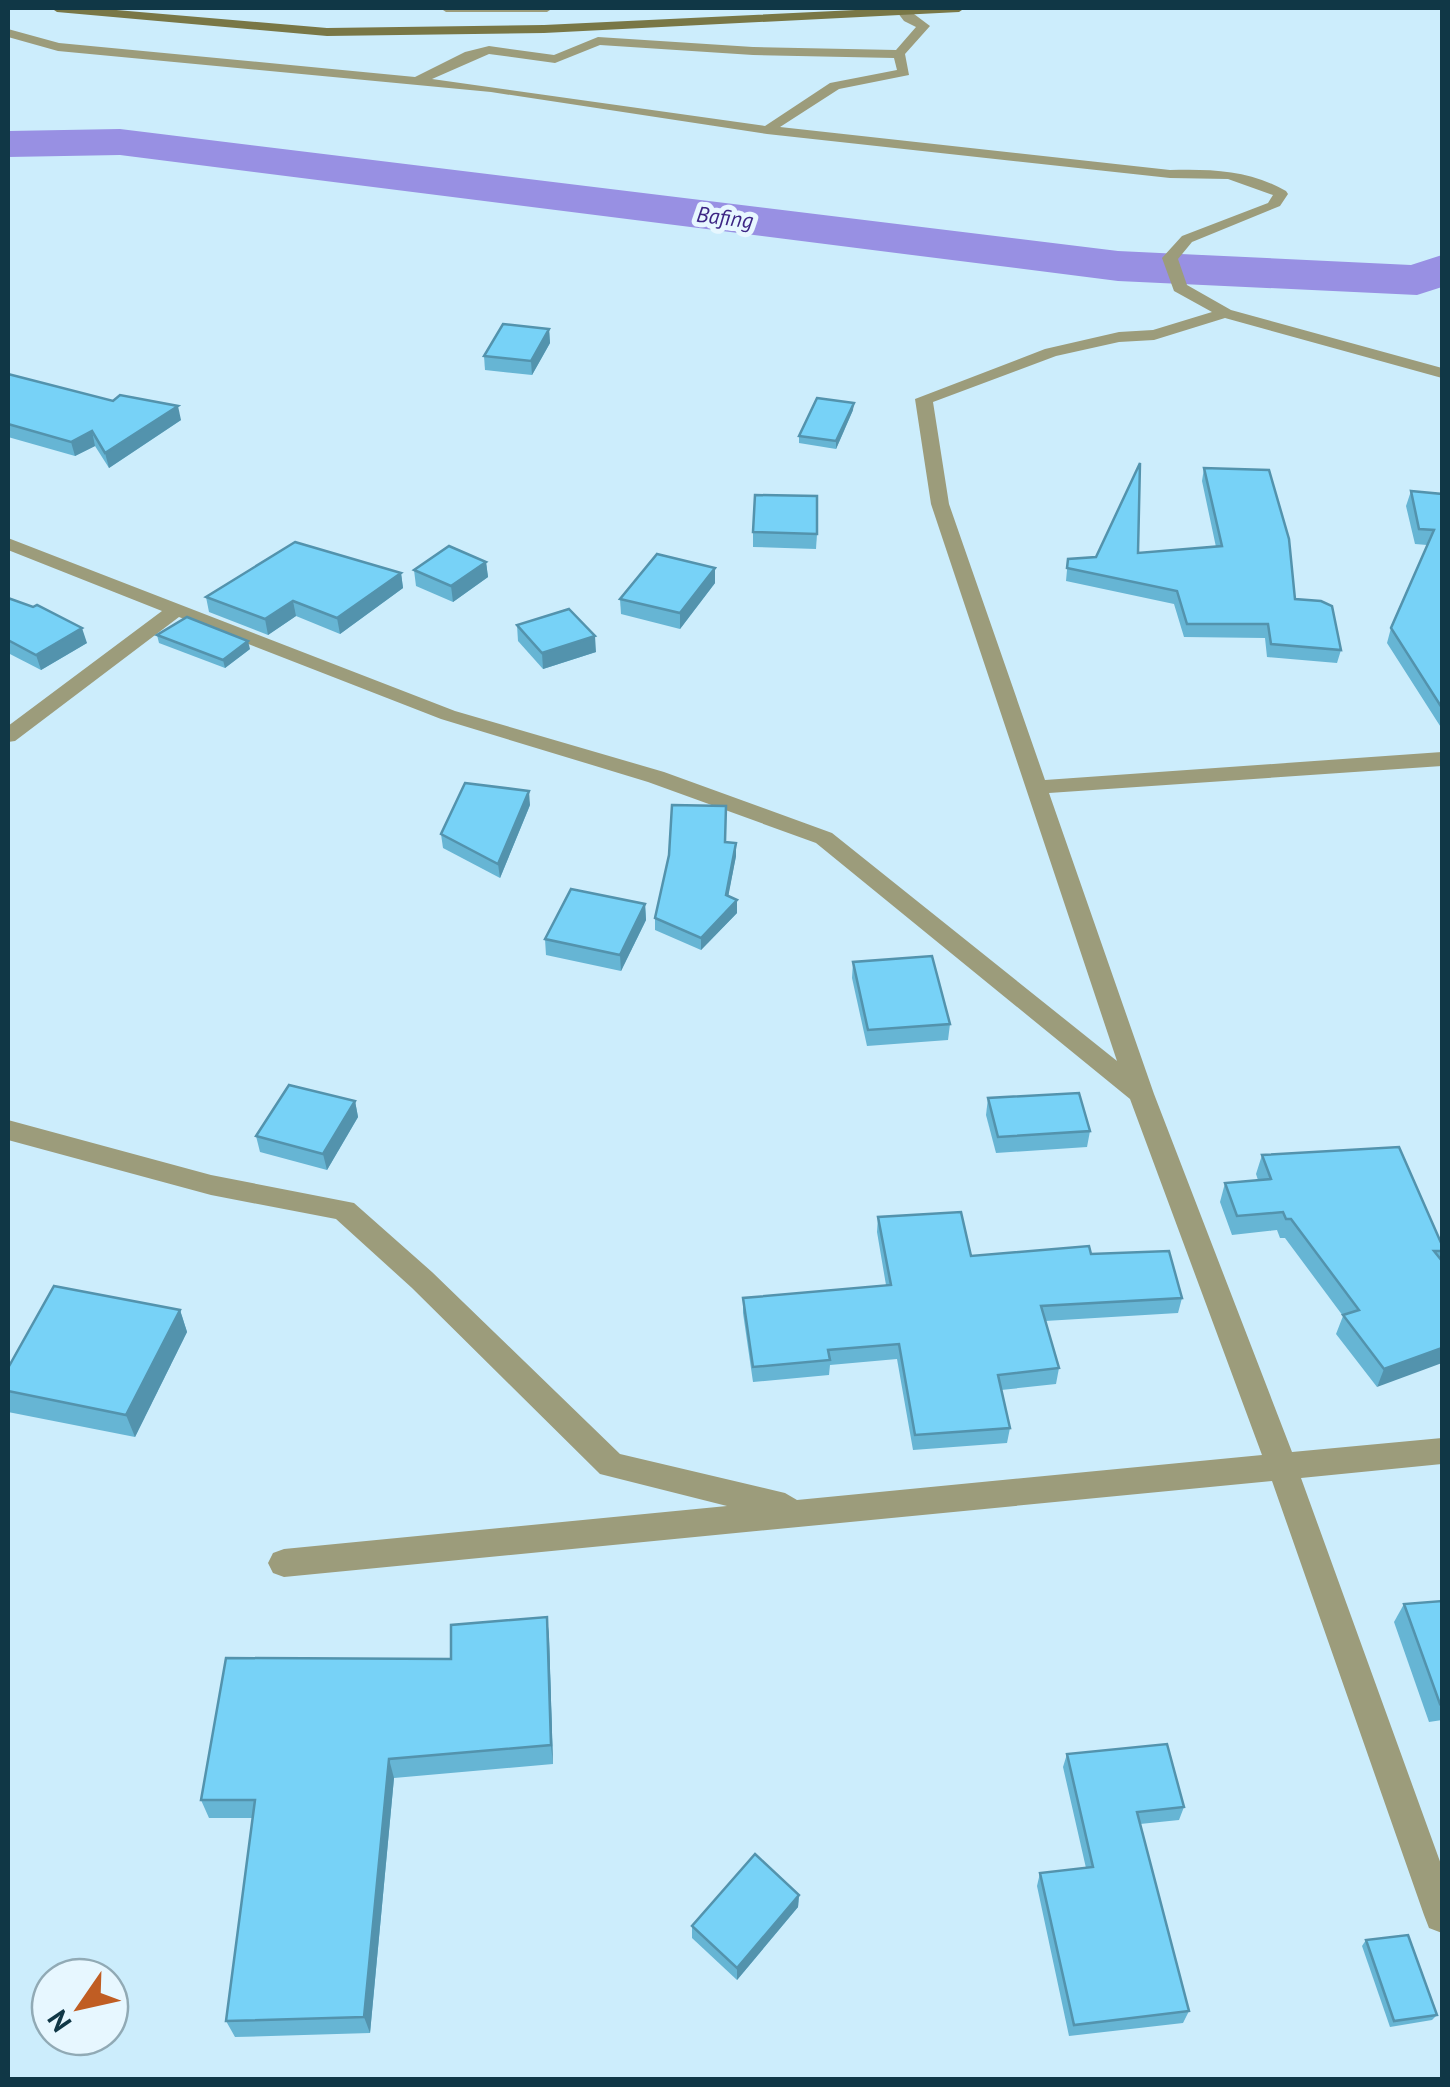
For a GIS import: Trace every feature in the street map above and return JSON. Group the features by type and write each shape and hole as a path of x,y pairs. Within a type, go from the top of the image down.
{"main road":[{"path":"57,8 328,32 544,30 960,8"}],"street":[{"path":"446,8 547,8"},
{"path":"417,81 488,50 555,59 598,41 753,51 899,54 924,26 908,18 903,9"},
{"path":"8,33 58,47 491,88 768,130 1170,174 1226,172 1259,180 1281,194 1273,206 1187,239 1170,258 1180,288 1225,313 1442,373"},
{"path":"768,130 834,86 904,72 899,54"},
{"path":"1225,313 1154,335 1118,337 1051,352 924,399 940,504 1142,1094 1282,1467 1442,1915"},
{"path":"8,544 448,715 656,777 824,838 1142,1094"},
{"path":"8,736 177,609"},
{"path":"1038,786 1442,759"},
{"path":"8,1130 211,1186 344,1210 422,1280 611,1465 808,1513"},
{"path":"284,1563 1442,1451"}],"building":[{"path":"503,324 549,329 531,361 484,356"},
{"path":"8,374 113,401 120,395 178,406 105,453 92,431 71,442 8,424"},
{"path":"817,398 854,403 836,441 799,436"},
{"path":"1140,463 1138,553 1222,546 1204,468 1269,470 1289,539 1295,599 1332,606 1341,650 1271,644 1268,624 1187,624 1177,591 1067,568 1068,559 1096,557"},
{"path":"1411,491 1442,494 1442,708 1391,628 1434,530 1419,529"},
{"path":"755,495 817,496 817,534 753,532"},
{"path":"295,542 401,573 337,618 293,601 265,619 206,597"},
{"path":"449,546 486,562 451,586 414,570"},
{"path":"657,554 715,568 680,613 620,599"},
{"path":"8,598 37,605 82,628 36,655 8,640"},
{"path":"569,609 595,636 542,653 517,625"},
{"path":"187,617 248,641 223,660 157,635"},
{"path":"465,783 529,791 498,864 441,834"},
{"path":"672,805 726,806 725,842 736,843 726,895 737,900 701,938 655,918 669,855"},
{"path":"571,889 645,904 620,955 545,939"},
{"path":"932,956 950,1024 868,1030 853,962"},
{"path":"289,1085 355,1101 323,1154 256,1136"},
{"path":"1079,1093 1090,1131 998,1137 988,1098"},
{"path":"1399,1147 1442,1245 1442,1251 1434,1251 1442,1261 1442,1348 1384,1369 1343,1315 1359,1310 1291,1219 1286,1219 1283,1212 1237,1216 1225,1183 1271,1179 1262,1155"},
{"path":"961,1212 971,1256 1089,1246 1091,1254 1169,1251 1182,1298 1041,1306 1059,1368 998,1375 1010,1428 915,1435 899,1344 828,1350 830,1360 753,1367 743,1298 891,1285 878,1217"},
{"path":"54,1286 180,1310 126,1415 8,1391 8,1368"},
{"path":"1442,1601 1442,1703 1440,1704 1404,1604"},
{"path":"547,1617 551,1745 389,1759 364,2017 226,2021 255,1800 201,1800 226,1658 451,1659 451,1625"},
{"path":"1167,1744 1184,1807 1137,1812 1189,2011 1074,2025 1040,1873 1093,1867 1067,1754"},
{"path":"755,1854 799,1895 737,1968 692,1926"},
{"path":"1408,1935 1437,2015 1394,2021 1366,1940"}],"waterway":[{"name":"Bafing","path":"8,144 120,142 1118,266 1417,280 1442,270"}]}
